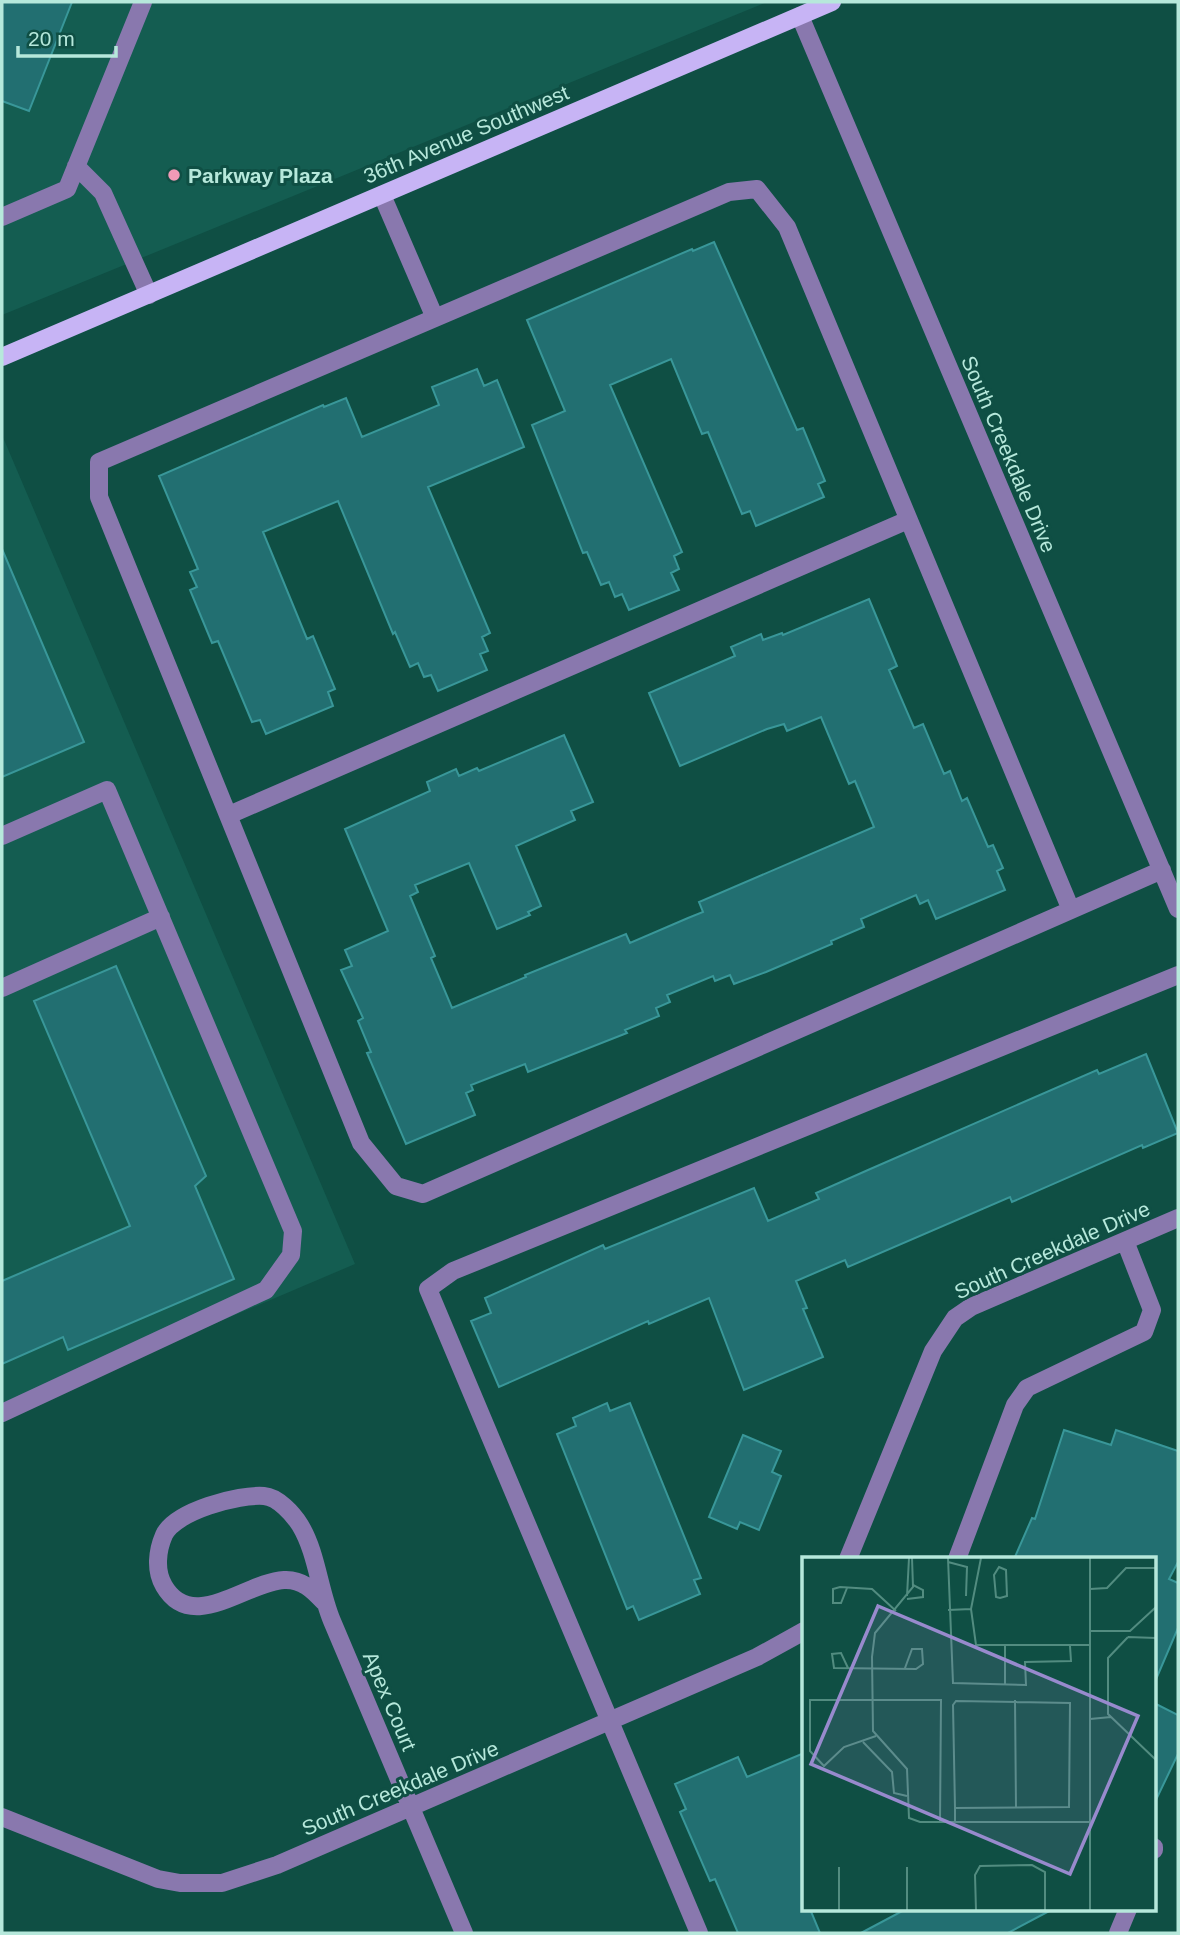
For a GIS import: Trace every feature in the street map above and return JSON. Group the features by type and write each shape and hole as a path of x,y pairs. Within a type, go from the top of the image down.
{"main road":[{"name":"36th Avenue Southwest","path":"2,357 832,2"}],"street":[{"path":"2,218 67,188 143,2"},
{"name":"South Creekdale Drive","path":"800,16 1178,909"},
{"path":"76,166 103,193 149,295"},
{"path":"1071,910 787,227 757,189 729,192 99,462 99,497 361,1143 396,1186 423,1194 1071,910 1162,870"},
{"path":"382,195 435,318"},
{"path":"229,815 908,520"},
{"path":"2,836 107,790 293,1231 291,1255 266,1290 2,1413"},
{"path":"2,988 161,917"},
{"path":"699,1933 428,1289 453,1271 1178,975"},
{"name":"South Creekdale Drive","path":"849,1557 933,1351 955,1318 971,1307 1178,1218"},
{"path":"958,1557 1014,1405 1027,1388 1144,1332 1152,1310 1125,1241"},
{"name":"Apex Court","path":"324,1602 303,1583 287,1579 217,1603 184,1605 170,1596 163,1584 158,1570 160,1544 166,1530 190,1514 247,1495 268,1496 286,1508 300,1526 324,1602 464,1933"},
{"name":"South Creekdale Drive","path":"2,1817 158,1878 222,1883 245,1877 411,1808 757,1657 802,1632"},
{"path":"1118,1933 1128,1910"}],"shaded area":[{"name":"Parkway Plaza","path":"2,2 767,2 2,315"},
{"path":"2,435 355,1264 2,1414"}],"building":[{"path":"2,2 72,2 29,111 2,101"},
{"path":"714,242 797,430 803,428 825,481 818,484 824,497 756,526 750,511 742,514 708,432 702,434 671,359 610,385 682,552 674,556 679,569 671,573 679,590 629,610 622,594 615,597 609,582 601,585 587,552 583,553 532,425 565,411 527,320"},
{"path":"477,369 484,386 497,380 524,447 428,487 490,633 482,637 488,651 480,654 487,670 438,691 431,675 424,677 418,663 410,667 395,632 393,634 338,501 263,532 307,639 313,636 335,689 328,692 333,706 266,734 260,720 252,722 218,641 212,643 190,590 197,587 190,572 198,569 159,476 323,405 324,407 346,398 362,437 439,405 432,387"},
{"path":"2,549 84,742 2,777"},
{"path":"869,599 897,666 889,670 914,728 923,724 944,774 950,771 962,801 967,798 988,847 993,845 1003,868 997,871 1005,890 936,919 928,900 920,904 916,895 861,919 864,927 831,941 832,944 766,972 734,984 730,975 715,981 713,976 667,995 670,1002 656,1008 659,1016 625,1030 627,1033 528,1072 525,1064 471,1085 473,1090 466,1093 475,1115 406,1144 367,1053 371,1052 358,1021 363,1018 341,970 352,966 345,950 388,931 345,829 430,791 427,782 456,769 459,776 477,768 479,771 564,735 593,802 571,811 575,820 516,846 541,906 528,912 530,915 497,929 469,863 415,885 418,892 410,896 435,956 431,958 452,1008 626,934 630,943 703,912 699,902 874,827 855,781 849,784 821,717 787,731 784,724 767,729 680,766 649,693 735,656 731,647 761,634 763,640 782,633 783,635"},
{"path":"116,966 206,1176 195,1186 234,1279 68,1350 63,1337 2,1364 2,1281 130,1226 34,1001"},
{"path":"1146,1054 1178,1133 1143,1148 1142,1145 1012,1202 1010,1197 848,1267 845,1260 796,1281 807,1308 803,1309 823,1357 744,1390 709,1298 649,1324 648,1321 499,1387 471,1321 491,1313 485,1298 603,1245 605,1249 754,1188 768,1221 819,1199 816,1193 868,1170 1097,1070 1099,1074"},
{"path":"607,1403 610,1411 630,1403 701,1578 694,1580 700,1594 639,1620 633,1606 627,1609 557,1434 576,1426 573,1418"},
{"path":"1064,1430 1111,1445 1116,1430 1178,1451 1178,1562 1169,1579 1178,1583 1178,1628 1156,1679 1156,1557 1015,1557 1032,1518 1035,1519"},
{"path":"743,1435 781,1451 772,1472 781,1476 759,1530 740,1522 737,1529 709,1517"},
{"path":"1156,1704 1178,1715 1178,1754 1156,1800"},
{"path":"802,1754 802,1910 810,1910 820,1933 738,1933 715,1879 710,1881 680,1812 686,1809 675,1784 738,1757 747,1777"},
{"path":"904,1910 1051,1910 1008,1933 861,1933"}],"place":[{"name":"Parkway Plaza","path":"174,175"}]}
